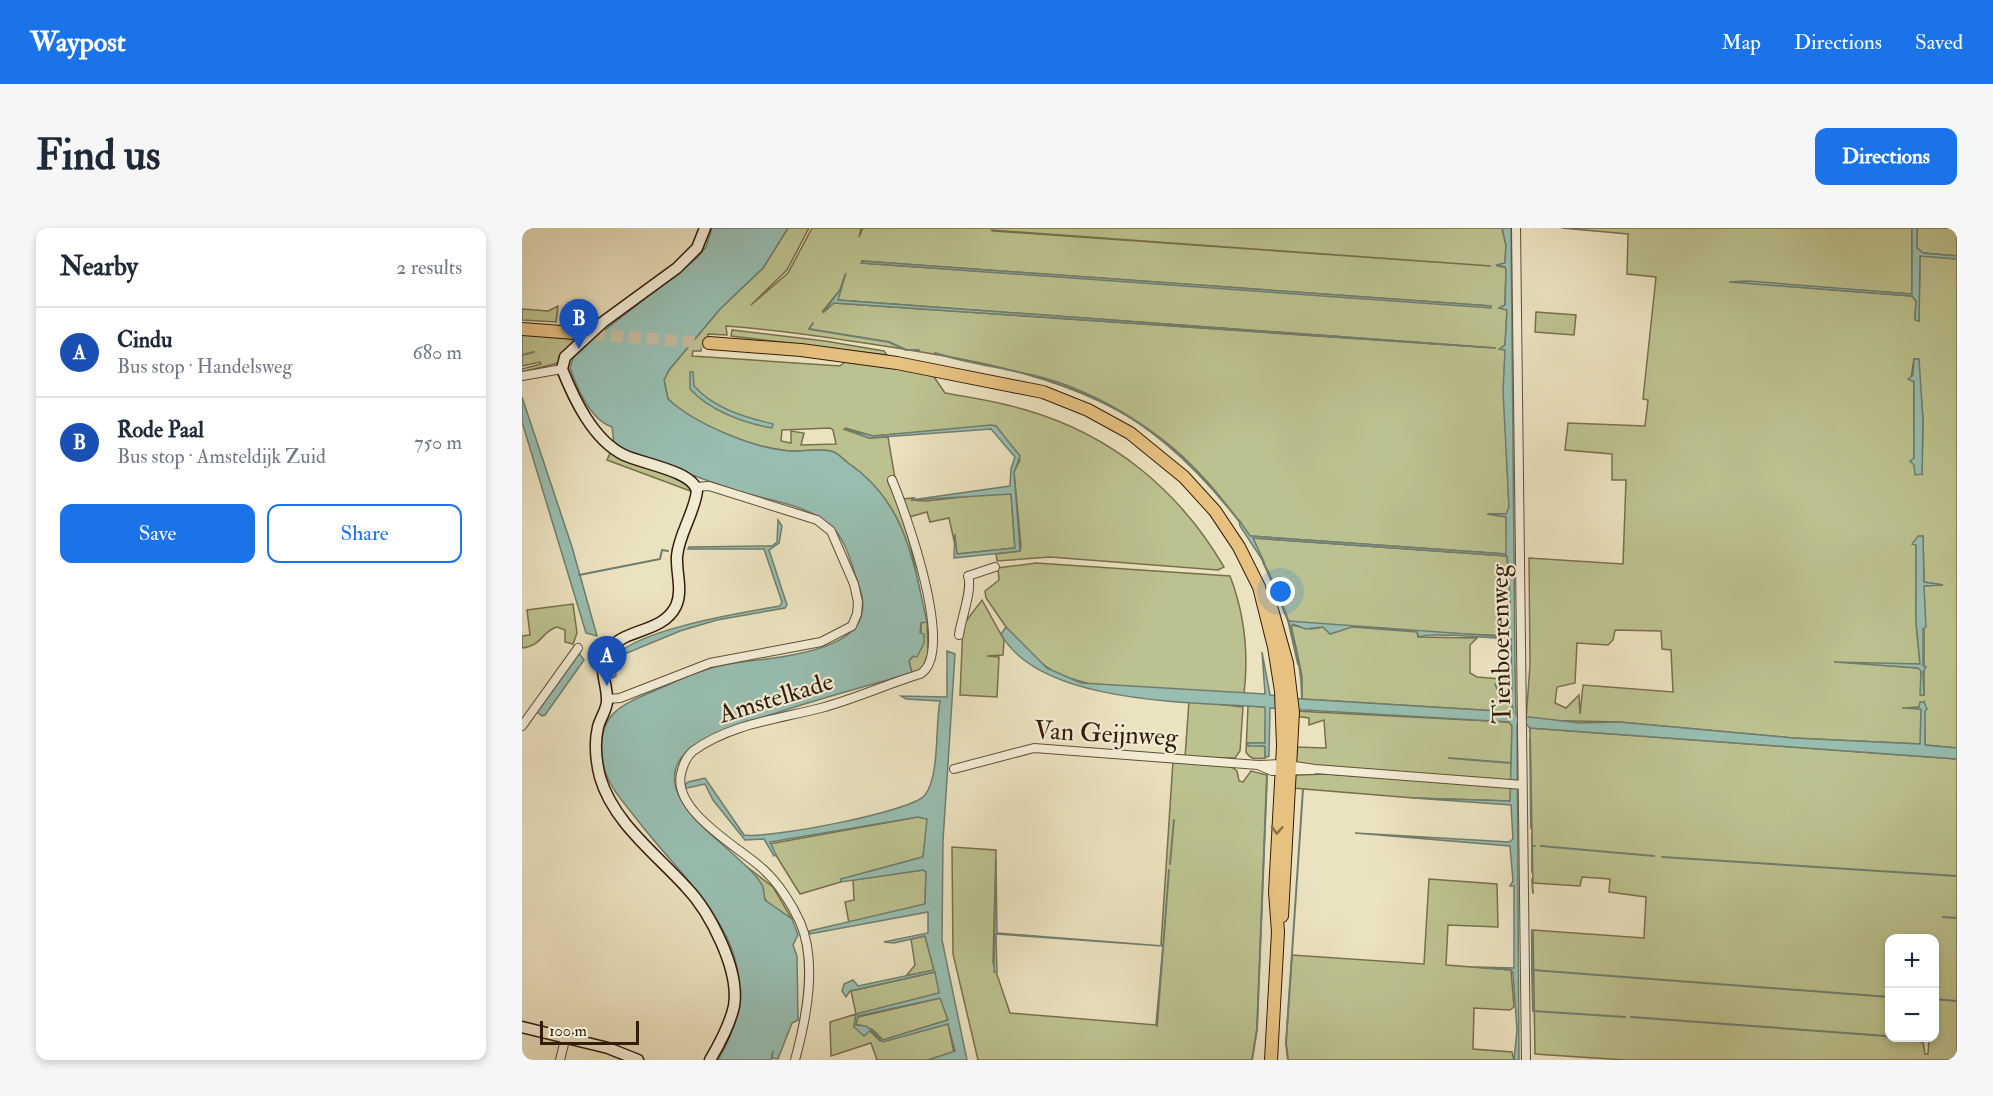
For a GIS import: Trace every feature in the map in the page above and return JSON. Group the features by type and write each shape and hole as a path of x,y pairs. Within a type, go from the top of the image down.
{"main road":[{"path":"522,329 575,333"},
{"path":"709,343 801,350 934,369 1034,390 1088,410 1139,440 1184,477 1227,528 1259,587 1286,690 1288,712 1284,903 1278,932 1271,1060"}],"street":[{"path":"705,228 697,248 677,268 622,307 576,346 565,357 562,369 581,409 611,446 623,455 689,478 696,487 696,501 677,554 679,588 676,606 660,623 618,642 608,651 601,673 607,699 596,745 597,762 605,792 632,831 697,899 716,932 732,974 734,1004 730,1022 710,1060"},
{"name":"Tienboerenweg","path":"1516,228 1526,1060"},
{"path":"522,376 562,369"},
{"name":"Amstelkade","path":"795,1060 807,1014 807,967 800,922 763,869 707,826 695,813 681,786 680,774 691,753 713,739 735,730 824,707 920,674 927,668 933,650 932,621 912,533 892,480"},
{"path":"607,699 620,698 710,663 821,642 852,626 857,614 858,602 854,584 831,531 817,520 709,486 696,487"},
{"path":"959,635 962,613 970,591 968,576 995,567"},
{"path":"522,726 578,648"},
{"name":"Van Geijnweg","path":"954,769 1034,748 1521,785"},
{"path":"522,1027 566,1036 638,1060"},
{"path":"560,1060 566,1036"}],"green space":[{"path":"788,228 809,228 787,270 751,305 788,273 812,228 861,228 859,237 863,228 1502,228 1506,245 1505,263 1497,266 1505,267 1506,270 1505,305 1500,308 1507,310 1505,345 1500,349 1505,350 1504,389 1509,507 1507,514 1488,514 1506,517 1507,552 1506,554 1250,536 1208,482 1158,436 1095,399 1062,386 1027,374 956,358 845,340 726,326 727,335 708,334 707,346 701,346 701,351 693,351 692,356 840,366 847,360 932,374 945,393 1026,410 1087,434 1115,450 1164,490 1206,539 1224,567 1218,570 1050,557 997,561 996,554 1020,551 1021,546 1014,472 1020,460 996,426 873,436 845,428 869,438 888,437 896,484 888,482 905,519 920,591 904,536 888,504 864,476 837,454 824,450 774,449 742,440 693,418 668,399 664,380 669,370 720,309 763,268","holes":["991,230 1491,266 993,231","862,261 1491,306 862,263","845,275 837,300 1495,348 834,303 822,312 840,290","830,428 833,430 836,444 801,445 804,433 791,431 791,443 781,441 782,430"]},
{"path":"1562,228 1912,228 1912,294 1735,282 1912,296 1916,301 1915,320 1919,321 1920,255 1957,259 1957,748 1925,745 1924,702 1920,707 1909,708 1921,709 1921,744 1793,738 1619,722 1526,720 1530,665 1529,558 1623,564 1626,480 1612,480 1612,454 1565,450 1568,423 1645,426 1648,400 1643,399 1656,277 1627,274 1628,234","holes":["1914,359 1918,359 1923,420 1922,474 1914,464 1914,381 1911,379","1923,536 1924,582 1943,585 1924,585 1924,695 1921,695 1921,670 1918,668 1869,664 1920,664 1916,622 1917,538","1615,630 1661,631 1662,649 1671,650 1673,692 1583,685 1580,714 1579,695 1566,708 1555,703 1557,687 1575,683 1577,643 1608,645 1613,640"]},
{"path":"1917,228 1957,228 1957,256 1923,253 1917,248"},
{"path":"558,306 556,322 522,320 522,309 548,311"},
{"path":"1536,312 1576,315 1574,335 1535,332"},
{"path":"571,321 597,323 558,363 522,372 522,369 541,364 540,362 522,366 522,335 576,338 577,324"},
{"path":"732,330 825,341 884,351 887,355 731,336"},
{"path":"611,451 689,481 693,492 607,460"},
{"path":"1008,492 1011,494 1015,548 957,554 949,518 930,522 927,512 909,517 902,499 914,498 912,500 926,501"},
{"path":"1253,538 1507,556 1510,594 1496,597 1510,598 1511,636 1417,632 1418,637 1477,638 1470,645 1470,673 1477,677 1512,680 1512,692 1509,694 1499,688 1499,694 1511,698 1513,712 1302,699 1302,676 1291,625 1311,629 1323,627 1330,634 1345,629 1288,621"},
{"path":"1036,563 1230,576 1239,605 1246,648 1244,694 1090,684 1058,675 1033,657 1006,627 986,598 985,591 999,580 998,568"},
{"path":"982,600 1004,640 1003,655 987,656 999,657 997,697 960,695 963,625"},
{"path":"573,604 577,633 573,644 565,642 565,630 557,627 538,642 522,648 522,636 530,635 527,610"},
{"path":"921,622 927,622 928,654 921,672 912,673 909,661 921,646"},
{"path":"1189,701 1243,707 1240,751 1235,758 1185,757"},
{"path":"1248,706 1266,707 1265,743 1248,743 1248,745 1265,746 1265,758 1254,758 1246,752"},
{"path":"1295,711 1509,722 1512,726 1511,780 1486,780 1306,765 1294,762 1294,747 1326,748 1324,720 1309,725 1309,718 1295,716"},
{"path":"1530,728 1957,759 1957,1060 1625,1060 1535,1054 1533,930 1644,938 1646,897 1609,892 1610,879 1582,877 1580,886 1533,883"},
{"path":"1173,761 1230,766 1237,771 1239,781 1243,782 1251,771 1267,775 1257,1029 1252,1060 978,1060 953,954 952,847 996,850 993,963 1010,1013 1156,1025 1163,946 1161,944"},
{"path":"1327,774 1511,787 1510,801 1414,798 1292,788 1293,775"},
{"path":"918,817 928,819 923,857 841,879 841,882 800,894 769,844"},
{"path":"742,863 773,887 792,919 769,905"},
{"path":"923,870 926,872 925,904 849,923 845,902 854,900 853,880"},
{"path":"1429,879 1497,884 1498,927 1448,925 1446,965 1511,970 1514,1007 1510,1010 1474,1008 1473,1049 1512,1052 1514,1060 1288,1060 1286,1043 1292,955 1424,964"},
{"path":"925,936 934,970 906,976 915,965 911,939"},
{"path":"935,972 940,993 856,1014 851,991"},
{"path":"941,998 948,1020 883,1040 873,1030 856,1024 858,1017"},
{"path":"856,1014 854,1027 870,1031 880,1041 948,1024 954,1053 928,1060 877,1060 871,1043 831,1056 830,1022"}],"water":[{"path":"712,228 788,228 763,268 720,309 669,370 664,380 668,399 709,426 742,440 789,451 834,452 867,478 882,495 904,534 917,576 927,622 921,623 920,633 924,634 924,643 917,657 913,656 909,661 912,673 826,697 720,734 695,746 681,758 677,766 676,788 687,809 759,880 763,887 765,900 792,919 798,935 793,945 797,956 798,1020 792,1023 778,1059 772,1058 773,1051 771,1060 718,1060 735,1023 739,989 735,957 722,928 704,900 614,789 606,775 602,758 603,731 613,714 621,707 688,676 724,665 792,655 817,649 839,640 855,627 863,610 859,586 842,539 832,527 810,512 731,489 628,452 614,444 612,427 597,418 591,411 570,368 573,358 587,344 697,258 706,247"},
{"path":"1502,228 1511,228 1515,665 1516,714 1519,719 1530,717 1580,723 1619,722 1793,738 1920,744 1921,709 1902,708 1919,707 1920,702 1924,702 1927,709 1925,711 1925,745 1957,748 1957,759 1530,728 1526,724 1517,725 1519,1060 1514,1060 1517,1030 1513,973 1511,970 1476,967 1514,968 1514,886 1510,886 1513,881 1510,846 1355,833 1509,842 1513,839 1511,805 1414,798 1510,801 1512,726 1509,722 1270,708 1269,756 1265,758 1265,746 1248,746 1248,743 1265,743 1265,707 1161,700 1083,687 1049,675 1021,657 1001,634 1006,627 1047,668 1081,683 1265,694 1262,652 1270,695 1513,712 1511,698 1499,694 1495,684 1502,683 1506,694 1512,692 1511,639 1450,635 1419,637 1417,632 1352,627 1330,634 1323,627 1306,629 1293,624 1291,626 1298,665 1288,621 1508,637 1510,599 1496,596 1510,594 1507,556 1253,538 1265,564 1240,526 1239,520 1250,536 1506,554 1506,517 1487,514 1506,514 1509,507 1503,391 1505,350 1499,349 1505,345 1507,310 1499,308 1505,305 1506,270 1505,267 1496,265 1505,263 1506,245"},
{"path":"1912,228 1917,228 1917,248 1923,253 1957,256 1957,259 1920,256 1919,321 1915,320 1916,301 1912,296 1729,282 1748,281 1912,294"},
{"path":"862,261 1491,306 1491,308 861,263"},
{"path":"846,273 838,300 1496,348 834,303 823,313 840,290"},
{"path":"1914,359 1919,359 1923,420 1922,474 1915,475 1914,465 1910,461 1914,458 1914,382 1908,379 1913,375"},
{"path":"690,372 693,372 694,386 711,401 741,415 773,424 772,428 738,419 707,403 690,389"},
{"path":"522,397 572,547 597,636 586,633 522,422"},
{"path":"996,426 1020,456 1014,472 1020,551 954,558 955,534 957,554 1015,548 1011,494 911,500 1010,486 1011,469 1015,457 991,429 869,438 843,429 873,436"},
{"path":"778,520 782,526 779,543 769,550 787,605 785,608 717,620 680,631 622,655 615,667 616,676 612,678 613,660 624,649 641,640 690,624 780,606 782,602 764,549 688,549 689,547 772,546 777,542"},
{"path":"1918,536 1923,536 1924,582 1943,585 1924,586 1926,627 1923,629 1923,666 1926,667 1923,672 1924,695 1920,695 1921,671 1918,668 1834,662 1920,664 1916,622 1916,545 1912,544"},
{"path":"947,651 955,654 943,841 942,940 967,1060 928,1060 955,1051 948,1024 883,1042 870,1031 864,1036 854,1027 856,1014 939,993 935,972 850,991 846,997 842,991 844,984 853,980 858,986 934,970 925,936 894,943 884,942 928,933 928,912 810,934 809,931 925,904 926,872 923,870 841,882 841,879 923,857 927,819 918,817 770,842 776,855 774,856 764,839 745,840 713,800 705,784 687,788 684,786 688,782 705,778 744,835 808,829 894,809 914,802 925,795 930,786 935,763 940,701 906,699 901,696 947,697","holes":["940,998 948,1020 883,1040 866,1026 856,1025 858,1016"]},
{"path":"578,652 584,660 545,715 542,716 537,712"},
{"path":"996,858 997,933 1163,946 996,934 997,972 994,972"}],"waterway":[{"path":"813,323 809,329 889,342 906,350 919,350"},
{"path":"522,355 534,352"},
{"path":"935,353 1056,382 1098,399 1122,412 1185,460 1222,499 1239,521"},
{"path":"579,575 660,559 662,550 668,551"},
{"path":"1263,562 1291,629 1299,664 1302,699"},
{"path":"1530,739 1531,828"},
{"path":"1449,758 1511,763"},
{"path":"1252,1060 1257,1029 1267,775"},
{"path":"1288,1060 1286,1043 1303,789"},
{"path":"1170,864 1174,820"},
{"path":"1532,835 1532,846 1535,846"},
{"path":"1532,846 1532,872"},
{"path":"1541,846 1654,856"},
{"path":"1662,857 1957,876"},
{"path":"1157,1026 1169,870"},
{"path":"1532,879 1533,893"},
{"path":"1943,917 1957,918"},
{"path":"1532,930 1532,970 1885,997"},
{"path":"1532,970 1533,1011 1625,1017"},
{"path":"1939,999 1957,1001"},
{"path":"1631,1017 1885,1036"}],"tunnel":[{"path":"575,333 709,343"}],"place":[{"name":"Rode Paal","path":"579,349"},
{"name":"Cindu","path":"607,686"}]}
